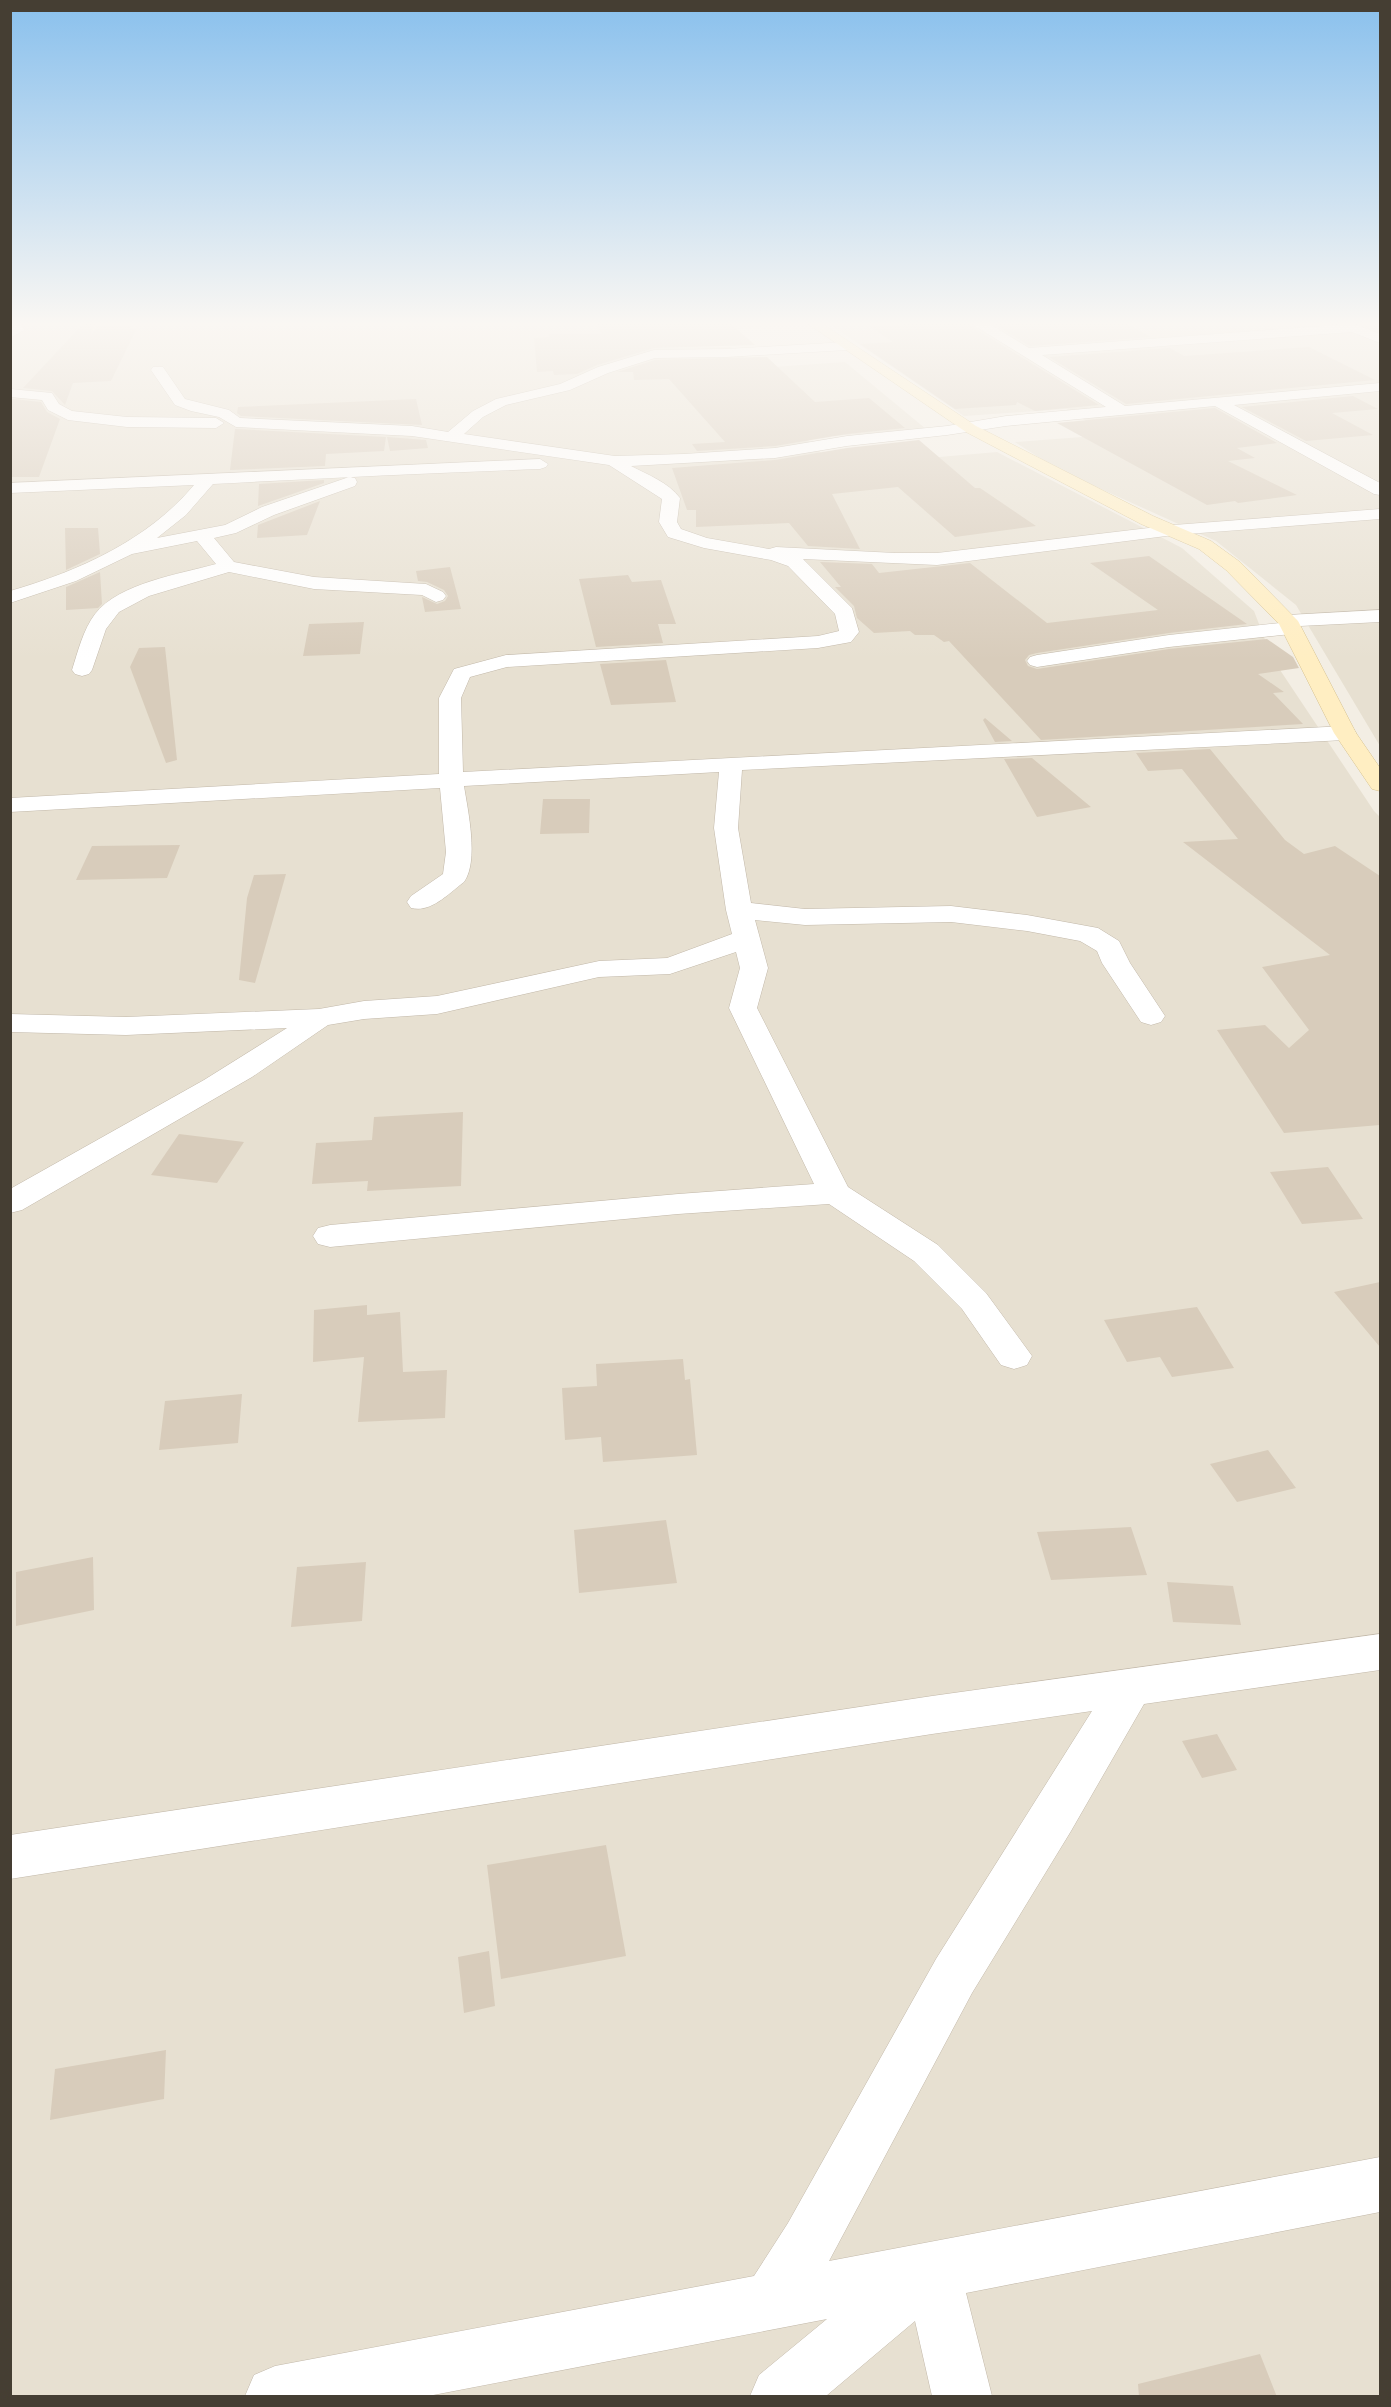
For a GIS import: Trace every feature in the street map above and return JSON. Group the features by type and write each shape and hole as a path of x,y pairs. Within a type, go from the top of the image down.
{"main road":[{"path":"983,435 1147,520 1205,545 1233,566 1290,624 1344,733 1380,784"}],"street":[{"path":"420,902 455,877 459,852 451,780 450,698 461,673 506,661 818,642 844,638 849,632 845,612 795,562 762,553 704,543 674,533 668,522 671,498 660,486 627,472 614,461 447,435"},
{"path":"10,488 397,469 725,457 799,449 840,441 902,435"},
{"path":"1279,435 1380,490"},
{"path":"125,550 230,529 324,489 397,469"},
{"path":"10,597 79,573 125,550 162,527 194,497 208,479"},
{"path":"762,553 786,551 895,559 937,559 1174,530 1380,514"},
{"path":"203,534 208,545 228,566"},
{"path":"82,670 103,616 125,600 156,587 228,566 314,583 426,590 436,596"},
{"path":"1037,661 1290,624 1380,616"},
{"path":"10,805 731,764 1344,733"},
{"path":"731,764 726,828 743,923 754,968 743,1008 835,1193 926,1252 974,1301 1014,1356"},
{"path":"10,1023 126,1026 319,1018 364,1010 437,1005 599,969 670,966 710,953 743,923 805,917 951,914 1027,923 1088,934 1108,947 1151,1016"},
{"path":"10,1203 101,1149 237,1075 281,1047 319,1018"},
{"path":"330,1236 678,1204 835,1193"},
{"path":"10,1857 1131,1686 1380,1652"},
{"path":"771,2302 808,2243 954,1976 1131,1686"},
{"path":"275,2397 1380,2185"},
{"path":"780,2397 932,2270"},
{"path":"932,2270 962,2397"}],"shaded area":[{"path":"11,435 842,435 806,438 835,466 997,452 1182,548 1254,611 1272,658 1380,817 1380,2396 11,2396"},
{"path":"1105,435 1380,435 1380,746 1296,605 1216,541 1057,469 1015,442"}],"building":[{"path":"11,435 54,435 39,477 10,477"},
{"path":"234,435 386,437 384,451 326,454 325,466 230,470"},
{"path":"719,435 839,435 775,446 697,451 692,444 725,442"},
{"path":"1080,435 1263,435 1277,443 1237,448 1255,458 1228,461 1297,495 1207,505"},
{"path":"1295,435 1369,435 1306,441"},
{"path":"387,437 426,440 428,448 390,451"},
{"path":"919,440 975,488 980,488 1036,526 955,537 898,487 832,494 860,549 808,546 789,523 696,527 696,510 687,510 672,468 775,460 847,448"},
{"path":"324,480 324,483 258,506 259,484"},
{"path":"320,501 307,535 257,538 258,525"},
{"path":"65,528 98,528 100,554 66,570"},
{"path":"1149,556 1247,624 1037,653 1029,655 1025,660 1028,666 1037,669 1169,649 1267,639 1293,657 1299,668 1258,674 1284,692 1273,693 1303,724 1041,740 949,641 944,642 934,635 915,635 910,631 874,633 857,618 854,606 835,587 841,587 820,562 872,564 879,573 970,563 1047,623 1158,610 1090,563"},
{"path":"450,567 461,609 425,612 422,597 437,604 445,601 448,596 444,590 427,582 418,581 416,571"},
{"path":"100,572 102,604 98,608 66,610 66,587"},
{"path":"628,575 632,582 661,580 676,624 658,624 663,643 596,647 579,579"},
{"path":"364,622 360,654 303,656 309,624"},
{"path":"165,647 177,760 166,763 130,667 139,648"},
{"path":"666,660 676,702 611,705 600,664"},
{"path":"985,718 1012,741 995,742 983,720"},
{"path":"1210,749 1285,840 1304,854 1335,846 1380,876 1380,1125 1284,1133 1217,1030 1265,1025 1289,1048 1309,1030 1262,967 1330,955 1183,842 1238,839 1182,769 1148,771 1136,753"},
{"path":"1032,758 1091,807 1037,817 1004,759"},
{"path":"543,799 590,799 589,833 540,834"},
{"path":"180,845 167,878 76,880 92,846"},
{"path":"286,874 255,983 239,980 247,898 254,875"},
{"path":"463,1112 461,1186 367,1191 368,1181 312,1184 316,1143 372,1140 374,1117"},
{"path":"179,1134 244,1142 217,1183 151,1175"},
{"path":"1328,1167 1363,1219 1302,1224 1270,1172"},
{"path":"1380,1282 1380,1347 1334,1292"},
{"path":"367,1305 367,1315 400,1312 403,1372 447,1370 445,1418 358,1422 364,1357 313,1362 314,1310"},
{"path":"1197,1307 1234,1368 1172,1377 1160,1357 1127,1362 1104,1320"},
{"path":"683,1359 685,1380 690,1379 697,1455 603,1462 601,1437 565,1440 562,1388 597,1386 596,1364"},
{"path":"242,1394 238,1443 159,1450 165,1401"},
{"path":"1268,1450 1296,1488 1237,1502 1210,1464"},
{"path":"666,1520 677,1583 579,1593 574,1530"},
{"path":"1131,1527 1147,1575 1051,1580 1037,1532"},
{"path":"93,1557 94,1610 16,1626 16,1572"},
{"path":"366,1562 362,1621 291,1627 297,1567"},
{"path":"1167,1582 1233,1586 1241,1625 1173,1622"},
{"path":"1217,1734 1237,1770 1202,1778 1182,1741"},
{"path":"606,1845 626,1956 501,1979 487,1865"},
{"path":"489,1951 495,2006 464,2013 458,1957"},
{"path":"166,2050 164,2099 50,2120 55,2069"},
{"path":"1260,2354 1277,2397 1139,2397 1138,2384"}]}
